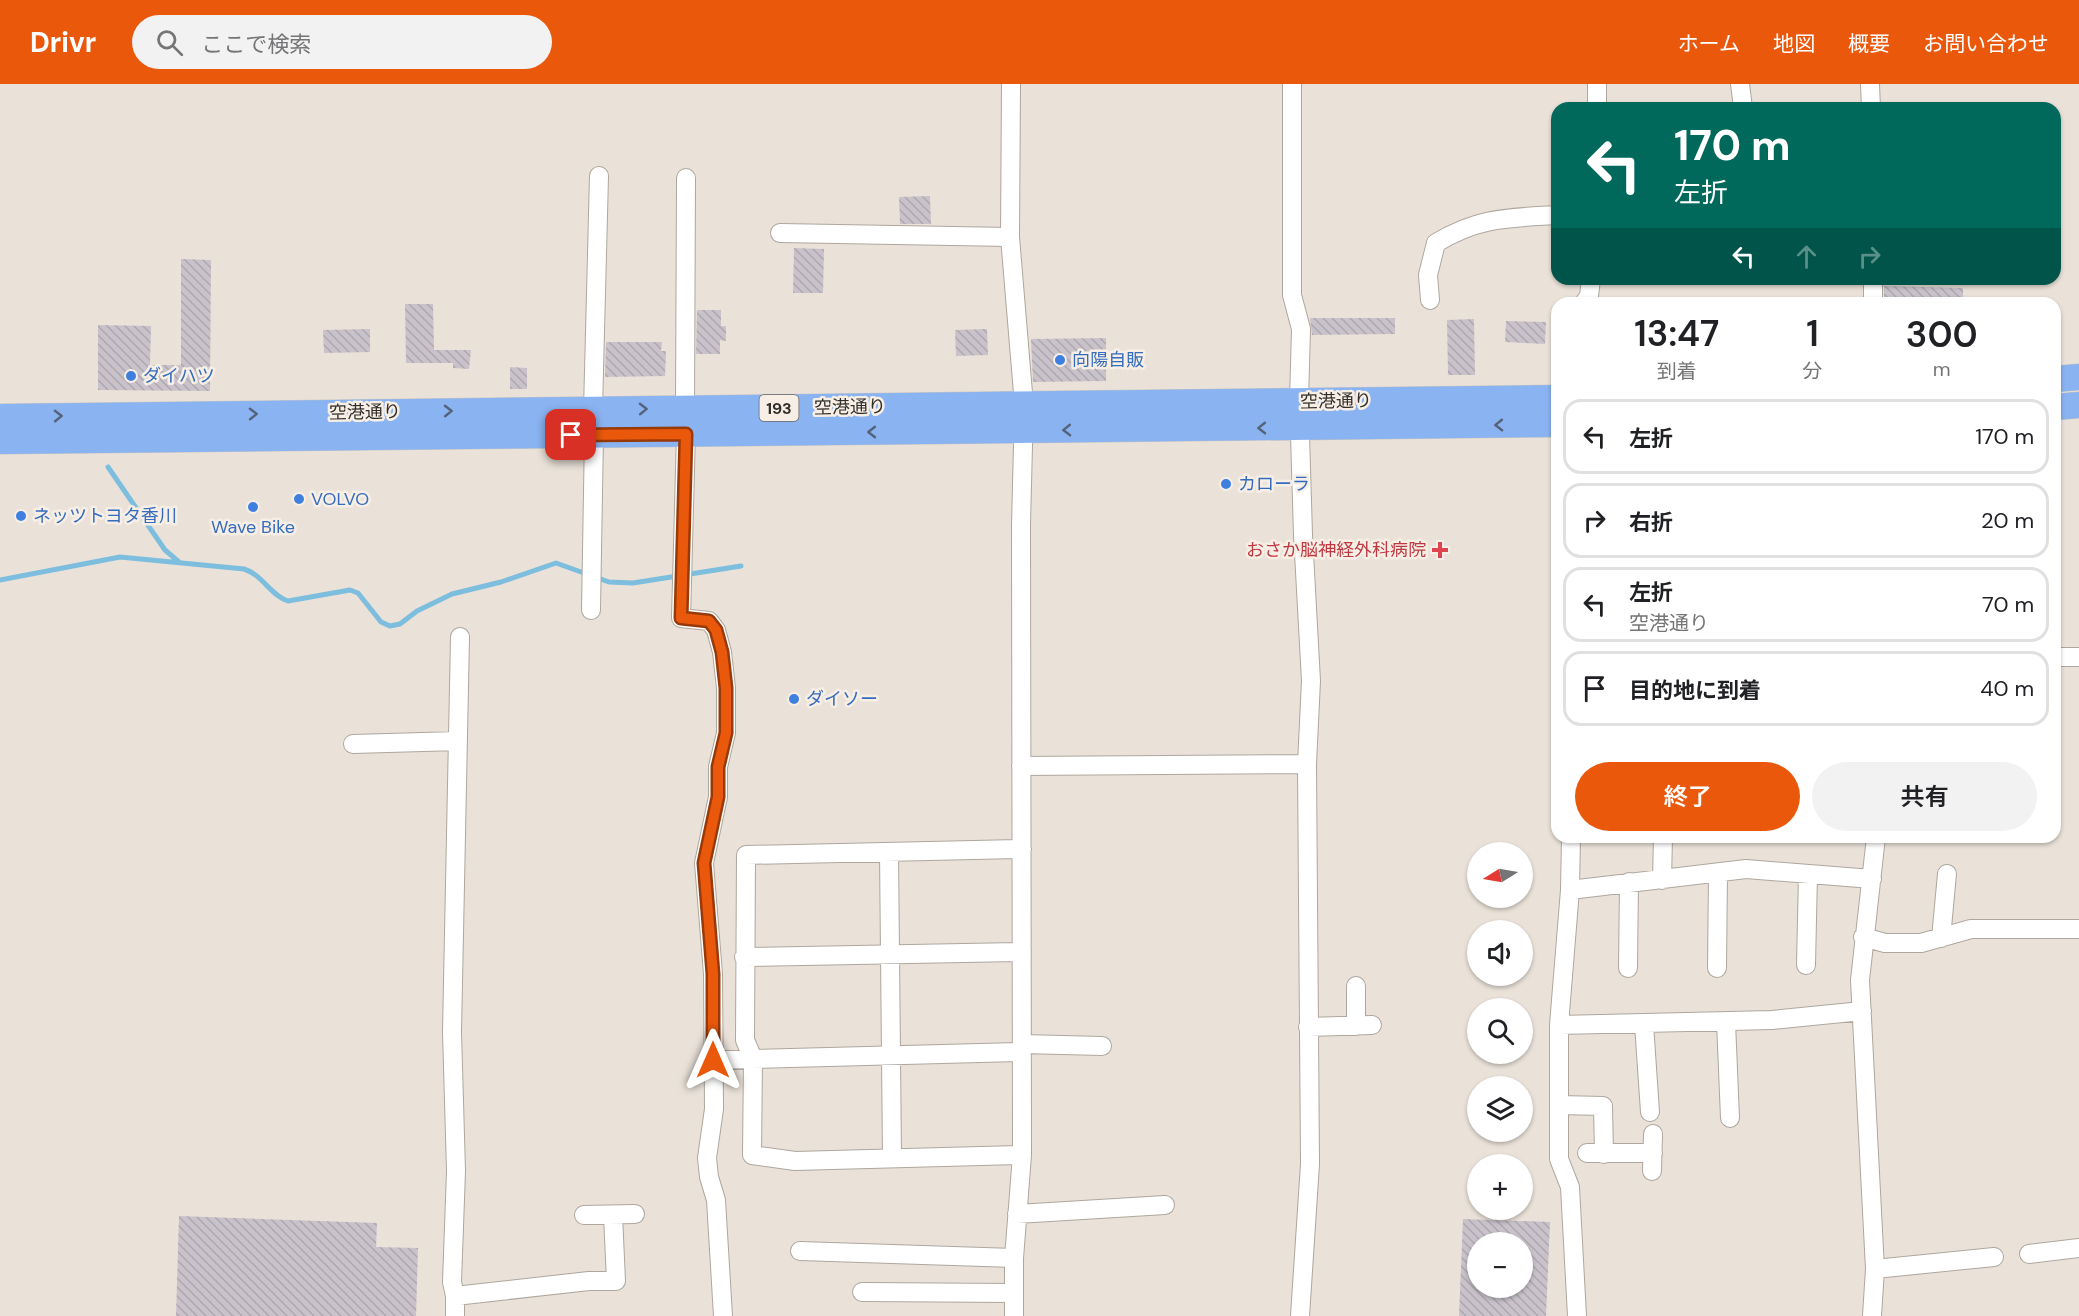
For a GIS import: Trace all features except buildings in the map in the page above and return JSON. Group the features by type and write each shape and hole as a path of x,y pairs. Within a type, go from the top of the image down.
{"highway":[{"path":"2061,378 2079,377"},
{"name":"空港通り","path":"0,417 686,421 1024,405 1551,398"},
{"path":"2061,406 2079,405"},
{"name":"空港通り","path":"686,421 1024,431 1551,424"},
{"name":"空港通り","path":"0,441 594,422"}],"street":[{"path":"1011,84 1010,237 1024,405 1022,1155 1014,1258 1014,1316"},
{"path":"1292,84 1292,295 1300,329 1299,401 1306,609 1311,681 1307,764 1310,1164 1300,1316"},
{"path":"1597,84 1597,102"},
{"path":"1740,84 1742,102"},
{"path":"1870,84 1871,102"},
{"path":"591,610 599,176"},
{"path":"686,178 686,421 681,618 709,621 716,630 722,652 726,688 726,733 718,767 718,797 704,863 712,964 714,1109 708,1158 709,1177 716,1200 723,1316"},
{"path":"1430,300 1428,275 1436,243 1455,232 1488,219 1551,215"},
{"path":"780,233 1010,237"},
{"path":"455,1316 452,1282 456,1171 452,1032 460,638"},
{"path":"2061,657 2079,657"},
{"path":"353,744 458,741"},
{"path":"1022,766 1307,764"},
{"path":"1571,843 1570,890 1559,1025 1559,1159 1570,1187 1577,1316"},
{"path":"1662,880 1663,843"},
{"path":"1872,1316 1875,1269 1860,980 1875,843"},
{"path":"1022,849 746,855 744,957 745,1040 753,1059 752,1155 795,1161 1022,1155"},
{"path":"889,852 892,954 892,1158"},
{"path":"1570,890 1746,869 1872,879"},
{"path":"1717,968 1718,873"},
{"path":"1806,965 1808,874"},
{"path":"1941,938 1947,874"},
{"path":"1628,968 1629,882"},
{"path":"1863,938 1886,943 1921,943 1971,929 2079,929"},
{"path":"744,957 1022,952"},
{"path":"1308,1027 1364,1025 1356,986"},
{"path":"1559,1025 1772,1020 1862,1011"},
{"path":"1726,1022 1730,1118"},
{"path":"1644,1024 1650,1112"},
{"path":"713,1060 893,1056 1022,1048 1102,1046"},
{"path":"1559,1105 1603,1106 1596,1154 1652,1162 1653,1134"},
{"path":"1017,1214 1165,1205"},
{"path":"584,1215 635,1214"},
{"path":"455,1296 589,1281 616,1281 613,1215"},
{"path":"2029,1254 2079,1248"},
{"path":"800,1251 1014,1258"},
{"path":"1875,1269 1994,1257"},
{"path":"862,1292 1013,1293"}],"waterway":[{"path":"108,467 165,550 179,562"},
{"path":"0,580 120,557 244,569 288,601 350,590 358,593 381,622 390,626 400,624 417,611 452,594 501,582 556,563 609,582 633,583 741,566"}],"place":[{"name":"向陽自販","path":"1060,360"},
{"name":"ダイハツ","path":"131,376"},
{"name":"カローラ","path":"1226,484"},
{"name":"VOLVO","path":"299,499"},
{"name":"Wave Bike","path":"253,507"},
{"name":"ネッツトヨタ香川","path":"21,516"},
{"name":"おさか脳神経外科病院","path":"1440,550"},
{"name":"ダイソー","path":"794,699"}],"route":[{"path":"571,435 686,434 681,618 709,621 716,630 722,652 726,688 726,733 718,767 718,797 704,863 709,902 713,974 713,1060"}]}
